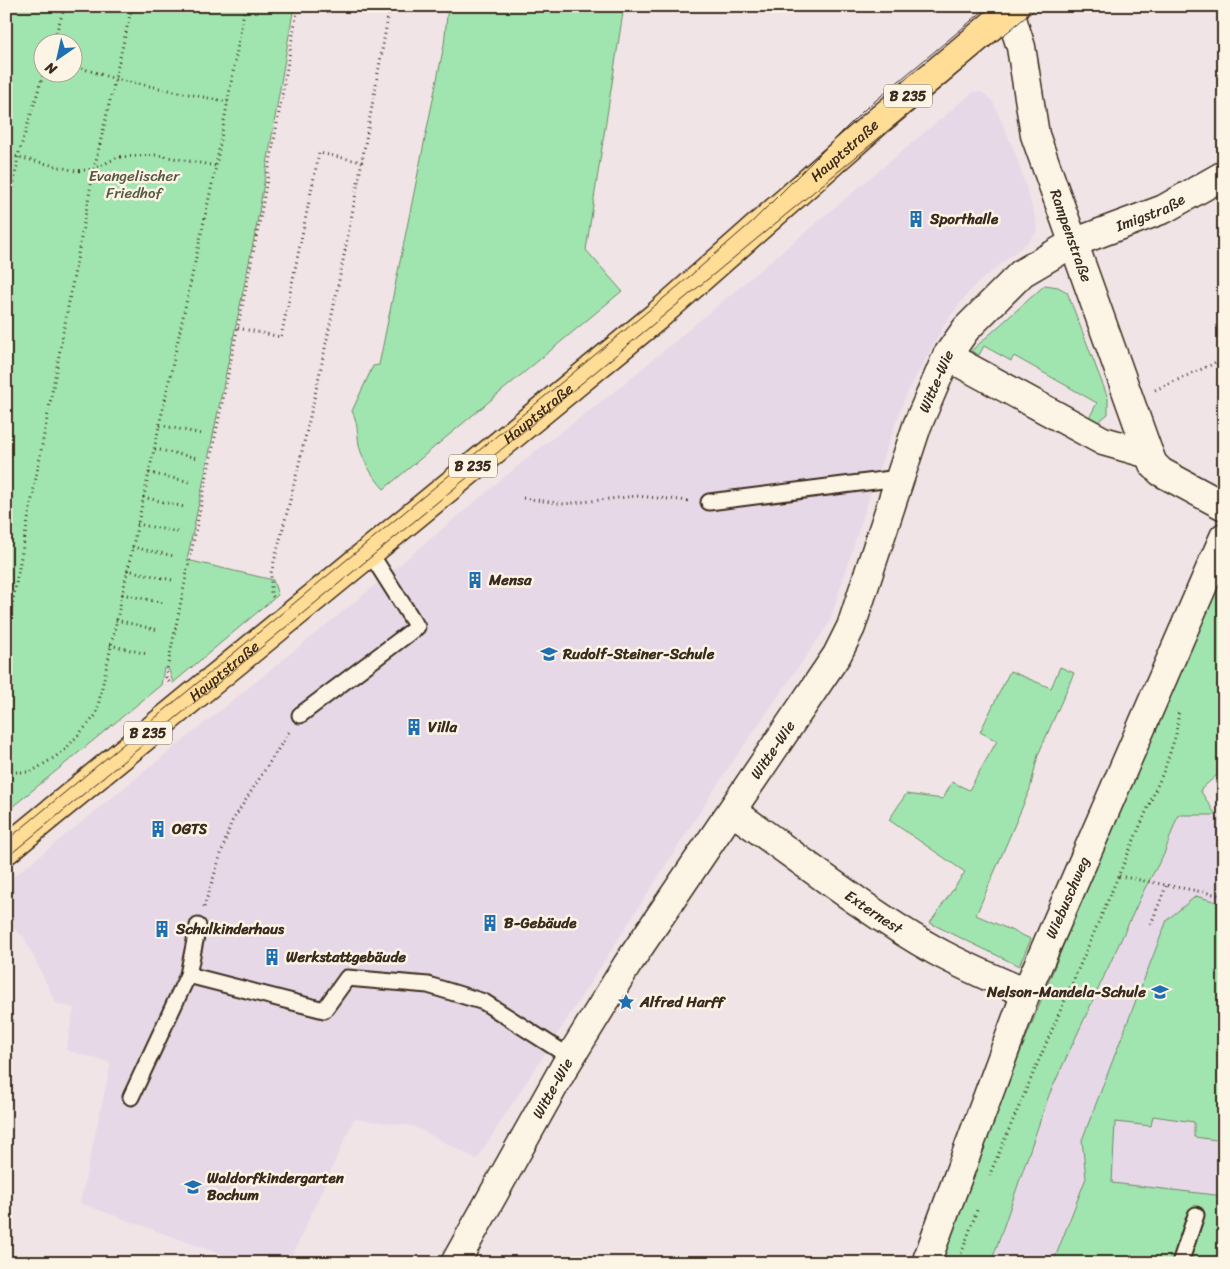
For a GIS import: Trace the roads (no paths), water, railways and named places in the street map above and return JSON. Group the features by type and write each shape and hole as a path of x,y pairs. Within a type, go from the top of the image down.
{"main road":[{"name":"Hauptstraße","path":"6,850 656,317 877,122 1011,8"}],"street":[{"name":"Rampenstraße","path":"1011,8 1021,47 1035,135 1149,454 1161,472 1224,506"},
{"name":"Imigstraße","path":"1073,243 1164,209 1224,175"},
{"name":"Witte-Wie","path":"454,1263 570,1057 627,965 840,648 851,627 917,426 948,356 966,329 1022,273 1073,243"},
{"path":"948,356 1103,441 1149,454"},
{"name":"Wiebuschweg","path":"926,1263 1026,993 1224,537"},
{"name":"Externest","path":"732,811 875,911 935,950 1026,993"}],"lane":[{"path":"709,502 899,478"},
{"path":"300,715 417,627 370,551"},
{"path":"131,1097 188,975 198,926"},
{"path":"188,975 324,1010 347,978 428,985 484,1002 570,1057"},
{"path":"1180,1263 1196,1215"}],"tram line":[{"path":"6,841 682,283 753,221 863,111 989,6"},
{"path":"6,858 1039,6"}],"place":[{"name":"Sporthalle","path":"916,219"},
{"name":"Mensa","path":"475,580"},
{"name":"Rudolf-Steiner-Schule","path":"549,654"},
{"name":"Villa","path":"414,727"},
{"name":"OGTS","path":"158,829"},
{"name":"B-Gebäude","path":"490,923"},
{"name":"Schulkinderhaus","path":"162,929"},
{"name":"Werkstattgebäude","path":"272,957"},
{"name":"Nelson-Mandela-Schule","path":"1160,992"},
{"name":"Alfred Harff","path":"626,1002"},
{"name":"Waldorfkindergarten Bochum","path":"193,1187"}],"park label":[{"name":"Evangelischer Friedhof","path":"134,184"}]}
